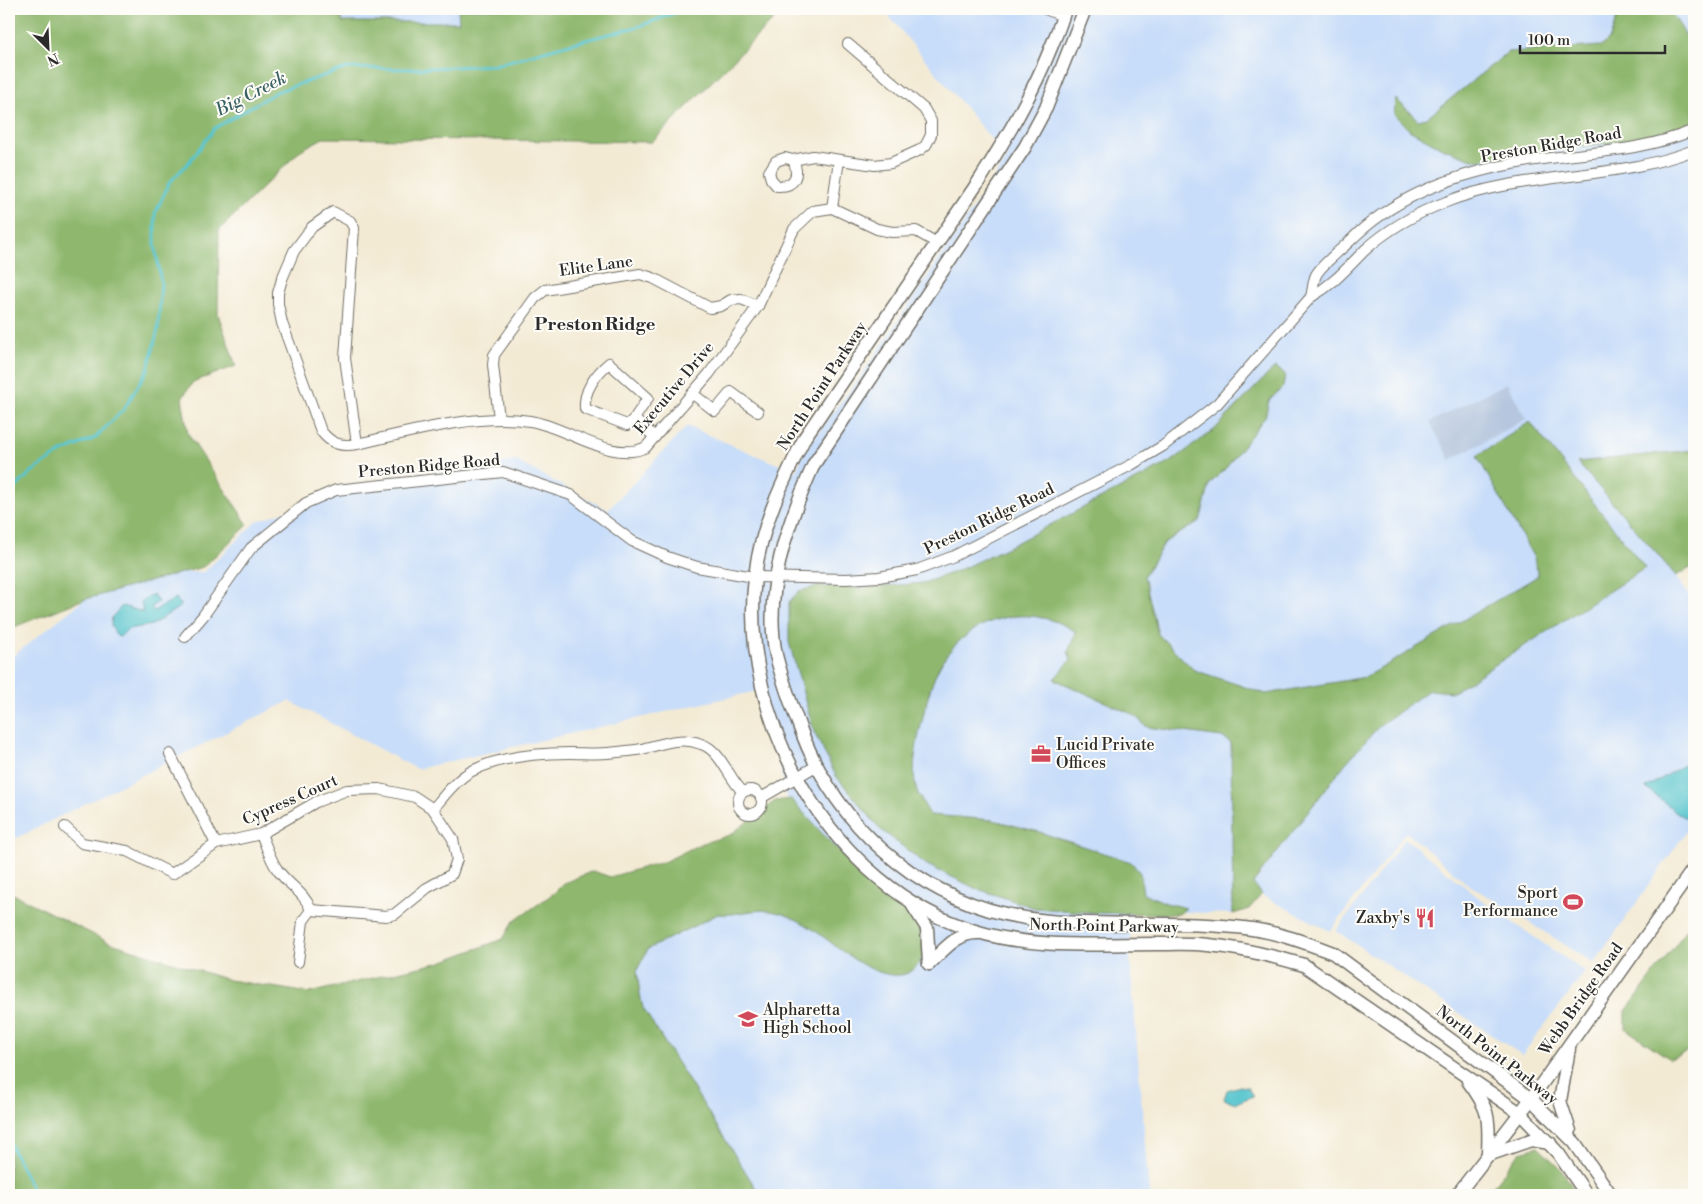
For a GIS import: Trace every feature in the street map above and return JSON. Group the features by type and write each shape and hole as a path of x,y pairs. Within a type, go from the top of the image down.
{"street":[{"path":"1045,9 1064,12"},
{"name":"North Point Parkway","path":"1085,9 1050,100 1024,147 814,464 792,514 777,577 773,610 776,653 784,687 816,766 833,796 856,825 887,855 914,874 976,906 1005,914 1048,921 1208,925 1253,929 1296,938 1333,953 1531,1099 1575,1143 1611,1195"},
{"name":"North Point Parkway","path":"1064,12 1027,103 981,178 805,437 784,479 770,515 754,577 753,619 757,668 773,724 796,776 812,803 836,834 874,873 920,908 975,931 1030,942 1206,944 1274,956 1304,965 1520,1113 1550,1143 1587,1195"},
{"path":"792,160 813,156 875,165 891,164 920,150 931,135 931,121 924,109 848,44"},
{"name":"Preston Ridge Road","path":"1311,297 1316,274 1362,229 1402,201 1441,182 1512,164 1648,144 1694,130"},
{"name":"Preston Ridge Road","path":"185,637 203,616 251,548 306,503 336,490 503,472 571,495 632,541 667,558 697,567 754,577 871,578 917,570 954,556 1131,465 1189,428 1217,404 1311,297 1330,286 1366,249 1395,227 1448,201 1487,189 1634,168 1694,150"},
{"path":"839,160 832,208 877,229 892,232 916,231 937,243"},
{"name":"Executive Drive","path":"357,444 346,358 354,228 350,221 332,212 312,227 294,251 282,279 278,304 282,323 321,431 327,439 337,444 357,444 431,428 498,419 531,421 553,427 577,438 628,452 636,452 646,447 693,394 758,306 794,229 813,211 832,208"},
{"name":"Elite Lane","path":"498,419 493,365 494,354 535,298 545,290 640,274 652,278 710,308 721,306 731,300 741,299 758,306"},
{"path":"609,363 648,398 634,419 627,425 585,409 584,398 599,372 609,363"},
{"path":"693,394 715,411 731,392 758,412"},
{"path":"634,419 655,437"},
{"path":"311,910 386,916 395,914 427,888 452,874 456,859 453,839 433,809 450,790 472,771 496,761 538,754 606,754 641,749 670,740 688,740 704,744 716,755 734,784 743,792"},
{"path":"170,754 216,844"},
{"path":"761,798 754,790 743,792 738,798 738,807 748,814 759,810 761,798 816,766"},
{"name":"Cypress Court","path":"65,827 82,844 127,851 172,874 216,844 261,834 316,802 348,790 379,789 415,797 433,809"},
{"path":"261,834 276,869 297,891 307,897 311,910"},
{"name":"Webb Bridge Road","path":"1457,1195 1531,1099 1694,868"},
{"path":"910,902 919,912 927,928 929,964 962,936 971,933 989,934"},
{"path":"298,962 303,922 311,910"},
{"path":"1570,1043 1560,1101 1566,1123 1575,1143"},
{"path":"1461,1072 1480,1096 1489,1116 1488,1155 1531,1140 1550,1143"}],"shaded area":[{"path":"340,9 458,9 459,22 342,22"},
{"path":"883,9 1694,9 1694,566 1676,577 1694,603 1694,821 1594,963 1466,883 1406,832 1330,931 1261,895 1253,884 1345,764 1380,725 1429,690 1453,692 1645,568 1534,558 1538,576 1366,677 1266,694 1194,671 1158,634 1144,576 1165,542 1200,521 1210,484 1226,468 1248,440 1265,417 1269,401 1283,387 1275,367 1214,430 1172,461 1046,527 1081,616 1068,652 1071,660 1054,679 1134,715 1147,727 1223,737 1231,743 1233,914 1131,910 1130,959 1149,1193 1153,1195 504,1195 520,1043 788,805 772,726 761,690 417,769 289,701 9,842 9,659 104,584 136,573 204,572 257,521 378,480 516,461 608,510 687,426 796,472 804,451 860,377 1007,158"},
{"path":"1507,383 1526,419 1450,460 1430,422"},
{"path":"1405,838 1489,906 1585,972 1522,1055 1336,931"}],"green space":[{"path":"9,9 340,9 342,22 459,22 458,9 784,9 652,142 323,138 301,150 219,230 218,314 236,366 193,382 182,398 188,434 248,525 203,567 82,600 9,629"},
{"path":"1620,9 1669,9 1694,48 1694,121 1673,129 1616,142 1475,160 1442,148 1409,130 1394,114 1395,98 1418,120 1427,118 1508,52 1602,46 1610,38"},
{"path":"1275,367 1285,374 1283,387 1269,401 1265,417 1226,468 1210,484 1200,521 1165,542 1144,576 1158,634 1194,670 1266,694 1366,677 1538,576 1534,558 1477,456 1530,422 1645,568 1453,692 1429,690 1380,725 1345,764 1253,883 1261,895 1249,909 1233,914 1231,743 1222,737 1147,727 1134,715 1054,679 1071,660 1068,652 1076,632 1040,617 1004,618 987,623 970,632 943,660 930,691 916,748 914,773 919,795 930,815 993,820 1039,832 1131,862 1140,873 1143,893 1166,903 1186,908 1179,914 1098,913 1035,908 975,888 927,865 881,830 836,776 814,732 789,642 789,602 799,591 820,586 862,588 923,583 957,571 1008,547 1172,461 1214,430"},
{"path":"1694,450 1694,566 1676,576 1577,462"},
{"path":"791,799 845,857 911,910 924,927 927,939 924,955 914,969 911,972 899,975 882,973 867,967 800,921 786,915 764,910 718,914 648,949 637,970 643,1008 760,1195 9,1195 9,892 108,942 229,980 309,993 441,962 503,939 513,922 554,893 564,883 593,871 610,877 666,861 700,844 730,835 775,801"},
{"path":"1694,920 1694,1048 1670,1059 1626,1029 1626,1011"},
{"path":"1538,1147 1562,1170 1577,1195 1486,1195 1520,1152"}],"water":[{"path":"153,594 158,602 151,607 154,611 176,598 181,606 152,625 128,629 120,637 117,636 111,625 112,617 122,606 143,612 141,601"},
{"path":"1694,759 1694,810 1689,817 1683,817 1646,788"},
{"path":"1240,1086 1247,1087 1253,1096 1236,1103 1224,1099 1227,1090"}],"waterway":[{"name":"Big Creek","path":"9,495 30,473 60,453 95,438 124,409 148,369 158,329 161,283 155,245 155,214 169,183 189,162 215,128 276,92 347,68 408,69 495,65 640,26 685,9"},
{"name":"Big Creek","path":"9,1142 35,1195"}],"place":[{"name":"Lucid Private Offices","path":"1041,754"},
{"name":"Sport Performance","path":"1573,902"},
{"name":"Zaxby's","path":"1425,918"},
{"name":"Alpharetta High School","path":"748,1019"}],"district":[{"name":"Preston Ridge","path":"595,324"}]}
